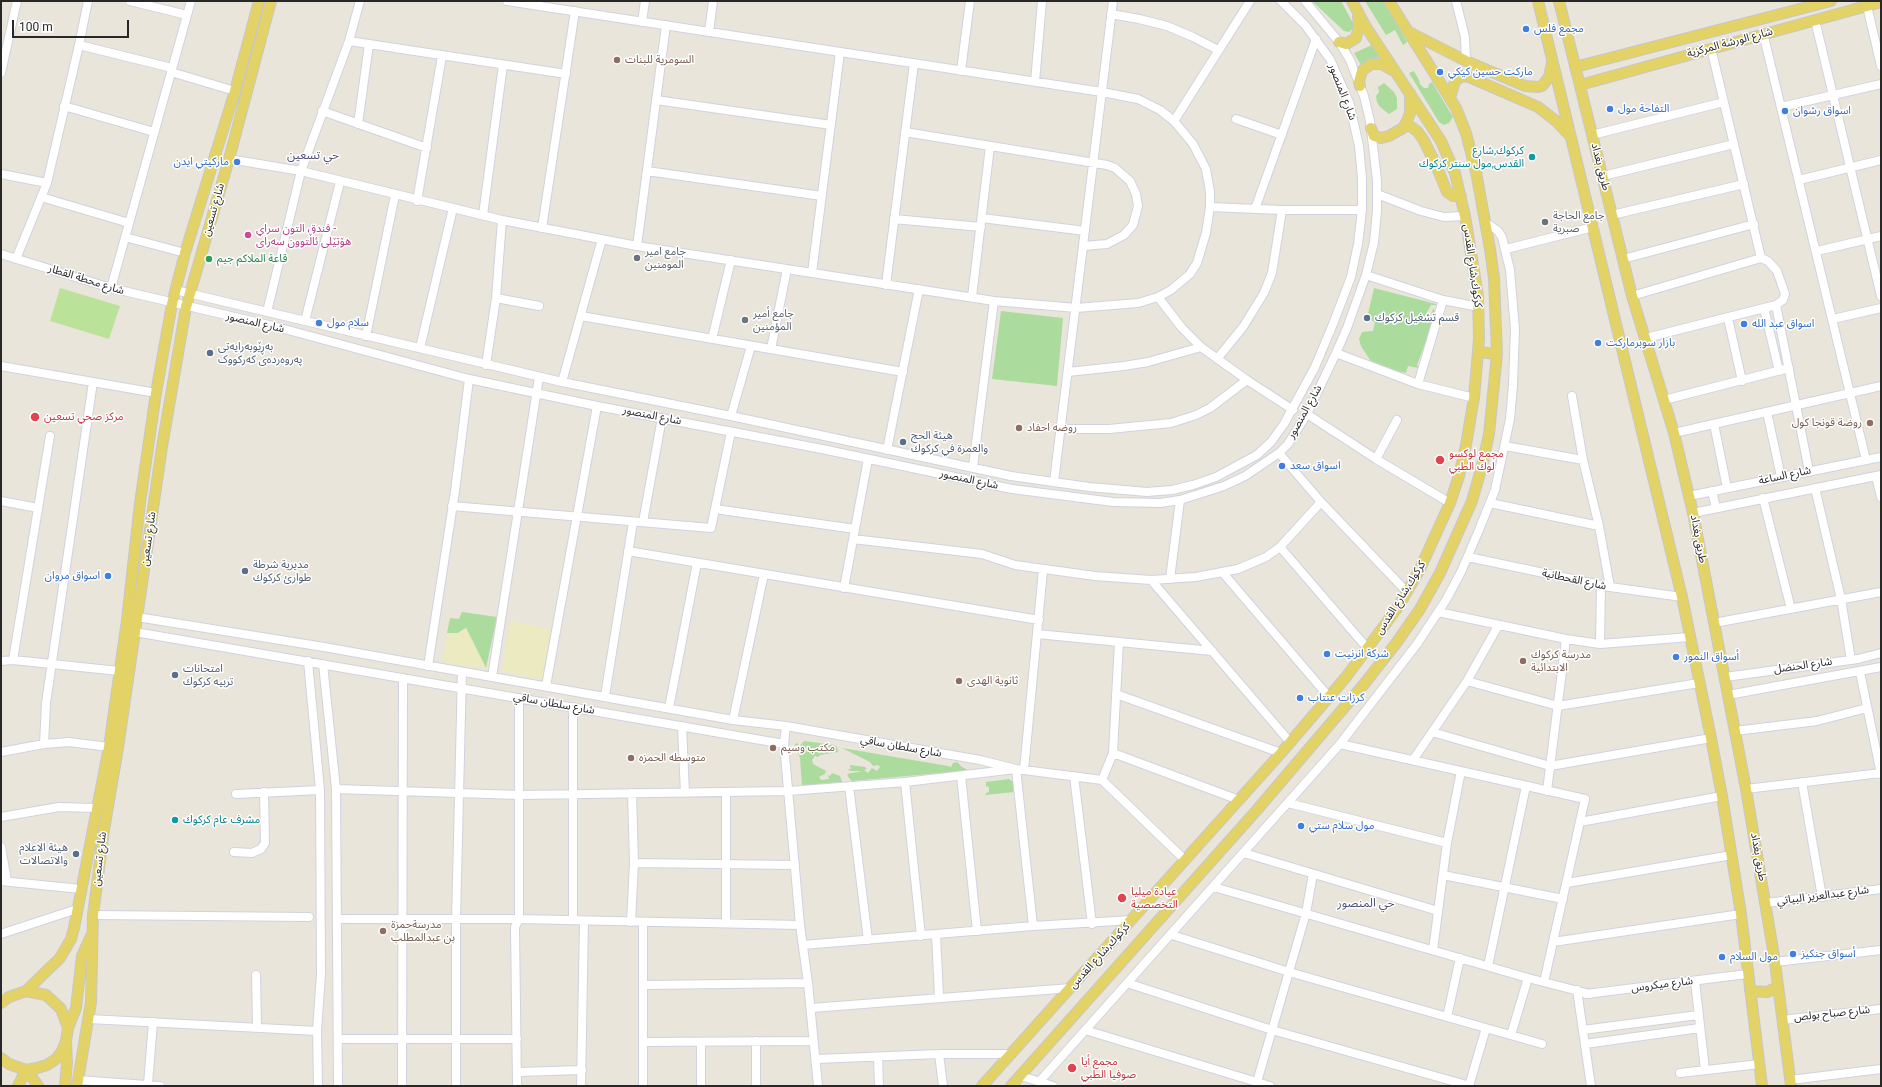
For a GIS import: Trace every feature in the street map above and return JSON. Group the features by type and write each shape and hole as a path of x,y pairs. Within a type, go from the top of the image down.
{"main road":[{"name":"شارع تسعين","path":"26,991 53,966 71,939 109,746 140,503 156,392 172,304 185,252 235,91 259,1"},
{"name":"شارع تسعين","path":"78,1083 92,985 92,934 104,830 162,447 186,307 229,159 271,1"},
{"name":"كركوك,شارع القدس","path":"982,1086 1281,753 1368,649 1407,592 1436,537 1450,503 1459,476 1466,445 1474,398 1478,352 1479,307 1475,273 1465,216 1455,173 1446,151 1410,91 1357,12 1352,1"},
{"name":"كركوك,شارع القدس","path":"1011,1086 1256,811 1365,683 1416,614 1440,573 1472,501 1489,434 1497,354 1494,278 1485,222 1466,134 1450,98 1390,1"},
{"name":"طريق بغداد","path":"1538,1 1682,597 1711,738 1732,855 1741,914 1747,974 1762,1086"},
{"name":"طريق بغداد","path":"1559,1 1632,296 1674,433 1693,513 1746,789 1766,903 1791,1083"},
{"name":"شارع الورشة المركزية","path":"1575,67 1831,1"},
{"name":"شارع الورشة المركزية","path":"1580,85 1881,2"},
{"path":"1339,42 1346,44 1356,38 1359,26 1357,12"},
{"path":"1410,32 1466,61 1525,86 1538,88 1542,86 1546,82 1553,61"},
{"path":"1360,86 1360,76 1362,71 1371,64 1382,64 1398,73"},
{"path":"1450,98 1455,81 1462,76 1469,77 1538,107 1556,120 1572,138"},
{"path":"1371,128 1374,136 1383,138 1398,131 1406,123 1410,109 1410,91"},
{"path":"1406,123 1418,133 1425,142 1447,192 1453,196 1461,196"},
{"path":"1478,352 1497,354"},
{"path":"1317,711 1331,722"},
{"path":"65,1086 67,1063 66,1042 68,1028 76,1008 84,948 92,934"},
{"path":"1750,991 1767,992 1778,987"},
{"path":"1,1003 17,993 26,991 46,995 61,1009 66,1018 68,1028"},
{"path":"1,1059 16,1068 26,1070 47,1065 56,1059 66,1042"},
{"path":"18,1086 26,1070"},
{"path":"26,1070 38,1086"}],"street":[{"path":"1,73 4,48 17,1"},
{"path":"16,259 47,183 88,1"},
{"path":"130,1 187,15"},
{"path":"111,288 191,1"},
{"path":"268,312 301,172 322,111 349,41 360,1"},
{"path":"229,159 301,172 502,220 637,246 994,301 1076,308 1124,305 1158,297 1182,282 1190,274 1197,263 1210,207 1209,183 1203,163 1193,144 1174,121 1160,110 1142,101 1102,92 507,1"},
{"path":"642,22 645,1"},
{"path":"709,32 713,1"},
{"path":"961,70 970,1"},
{"path":"1034,82 1042,1"},
{"path":"1054,482 1113,1"},
{"path":"1174,121 1250,1"},
{"name":"شارع المنصور","path":"175,290 539,377 731,416 1011,476 1147,492 1172,490 1193,485 1216,478 1257,455 1271,442 1293,410 1315,367 1333,324 1351,277 1358,244 1362,210 1362,178 1354,121 1340,81 1330,59 1305,25 1281,1"},
{"name":"شارع المنصور","path":"172,304 273,326 469,379 597,406 868,458 1012,489 1113,502 1160,503 1180,500 1224,486 1245,476 1279,453 1288,444 1307,414 1336,353 1347,328 1366,275 1374,242 1377,194 1371,128 1360,86 1350,60 1339,42 1305,1"},
{"path":"1456,1 1465,37 1466,61"},
{"path":"1866,6 1880,62"},
{"path":"542,228 566,74 574,11"},
{"path":"1111,14 1139,18 1167,26 1218,50"},
{"path":"1815,20 1881,296"},
{"path":"637,246 666,25"},
{"path":"1763,34 1866,460"},
{"path":"1255,209 1316,39"},
{"path":"349,41 566,74"},
{"path":"358,124 369,44"},
{"path":"79,45 171,70 235,91"},
{"path":"1711,48 1761,258"},
{"path":"812,273 840,52"},
{"path":"417,200 442,56"},
{"path":"886,285 914,63"},
{"path":"483,215 503,65"},
{"path":"1781,107 1881,84"},
{"path":"656,100 831,125"},
{"path":"1592,135 1724,102"},
{"path":"64,106 154,132"},
{"path":"322,111 427,148"},
{"path":"1236,119 1282,135"},
{"path":"905,132 1093,163 1115,168 1124,174 1134,189 1138,206 1133,225 1124,235 1107,244 1083,246"},
{"path":"1602,176 1734,144"},
{"path":"972,297 990,146"},
{"path":"1799,180 1881,160"},
{"path":"647,171 822,196"},
{"path":"1,174 47,183"},
{"path":"305,321 340,182"},
{"path":"1612,215 1744,184"},
{"path":"1377,194 1438,216 1465,216"},
{"path":"366,336 395,195"},
{"path":"41,197 129,223"},
{"path":"1210,207 1282,210 1362,210"},
{"path":"420,348 453,208"},
{"path":"1217,358 1243,327 1264,293 1272,273 1282,210"},
{"path":"982,218 1085,230"},
{"path":"894,219 981,227"},
{"path":"486,365 496,298 502,220"},
{"path":"1039,1082 1172,935 1340,744 1417,644 1438,612 1468,557 1490,503 1505,446 1512,403 1515,348 1512,290 1506,249 1500,234 1485,222"},
{"path":"1623,259 1754,224"},
{"path":"1506,249 1593,228"},
{"path":"1816,251 1881,236"},
{"path":"125,237 185,252"},
{"path":"562,382 602,239"},
{"name":"شارع محطة القطار","path":"1,254 111,288 172,304"},
{"path":"1632,296 1761,258 1768,261 1777,271 1785,294 1783,300 1776,305 1646,338"},
{"path":"712,339 731,260"},
{"path":"771,349 787,269"},
{"path":"1366,275 1443,300 1479,307"},
{"path":"887,450 919,290"},
{"path":"1158,297 1178,323 1201,347 1247,380 1293,410"},
{"path":"496,298 539,306"},
{"path":"1418,384 1443,300"},
{"path":"973,467 994,301"},
{"path":"1776,305 1809,471"},
{"path":"1764,308 1779,371"},
{"path":"1833,319 1881,308"},
{"path":"581,316 903,372"},
{"path":"1728,318 1742,381"},
{"path":"1333,324 1347,328"},
{"path":"731,416 751,346"},
{"path":"1068,372 1136,364 1201,347"},
{"path":"1336,353 1418,384 1474,398"},
{"path":"1,366 156,392"},
{"path":"1664,400 1789,368"},
{"path":"492,677 539,377"},
{"path":"428,666 469,379"},
{"path":"1061,429 1108,429 1171,423 1196,415 1210,408 1247,380"},
{"path":"44,744 46,703 93,382"},
{"path":"1674,433 1881,386"},
{"path":"1572,396 1583,460 1599,526 1610,587"},
{"path":"546,686 597,406"},
{"path":"1767,412 1781,477"},
{"path":"1307,414 1376,459 1450,503"},
{"path":"643,522 662,418"},
{"path":"1376,459 1397,420"},
{"path":"1714,424 1727,488"},
{"path":"452,506 711,528 731,432"},
{"path":"13,660 50,436"},
{"path":"822,449 825,436"},
{"path":"1505,446 1583,460"},
{"path":"1279,453 1321,502 1407,592"},
{"name":"شارع الساعة","path":"1689,496 1881,457"},
{"path":"844,588 868,458"},
{"path":"1879,476 1881,497"},
{"name":"شارع الساعة","path":"1693,513 1879,476"},
{"path":"1815,488 1841,599 1851,660"},
{"path":"1712,491 1716,508"},
{"path":"1763,498 1790,609"},
{"path":"1170,579 1180,500"},
{"path":"1,501 38,508"},
{"path":"853,539 982,554 1007,563 1043,570 1121,579 1170,579 1223,573 1266,557 1280,547 1321,502"},
{"path":"1490,503 1599,526"},
{"path":"715,509 855,529"},
{"path":"605,696 633,522"},
{"path":"1280,547 1368,649"},
{"path":"628,552 1039,620"},
{"name":"شارع القحطانية","path":"1468,557 1601,586 1682,597"},
{"path":"669,708 697,563"},
{"path":"1033,926 1020,770 1039,620 1043,570"},
{"path":"1223,573 1329,697"},
{"path":"733,720 764,574"},
{"path":"1151,580 1290,742"},
{"path":"1600,644 1601,586"},
{"path":"1714,623 1881,592"},
{"path":"1438,612 1498,626 1600,644 1690,637"},
{"name":"شارع سلطان ساقي","path":"137,618 605,696 733,720 786,726 980,760 1020,770"},
{"path":"1413,760 1467,681 1498,626"},
{"name":"شارع سلطان ساقي","path":"135,632 784,744"},
{"path":"1037,634 1212,651"},
{"path":"1547,791 1566,639"},
{"path":"1102,780 1113,753 1119,642"},
{"name":"شارع الحنضل","path":"1725,677 1851,660 1881,653"},
{"path":"1,661 13,660 119,671"},
{"path":"308,661 320,790 321,974 317,1031 318,1086"},
{"path":"323,664 336,789 338,1086"},
{"name":"شارع الحنضل","path":"1728,694 1881,668"},
{"path":"456,1086 456,920 462,672"},
{"path":"1746,789 1881,774 1860,672"},
{"path":"1745,675 1740,681 1741,686 1746,691"},
{"path":"402,1086 403,678"},
{"path":"1467,681 1558,706 1699,683"},
{"path":"1116,694 1281,753"},
{"path":"518,1086 515,927 519,920 519,698"},
{"path":"573,707 573,920"},
{"path":"1735,731 1817,722 1867,708"},
{"path":"682,726 685,793"},
{"path":"786,726 784,744 800,925 804,945 818,1086"},
{"path":"1432,732 1550,766 1711,738"},
{"path":"1,752 44,744 69,742 109,746"},
{"path":"1340,744 1585,800 1544,982"},
{"path":"1113,753 1239,800"},
{"path":"336,789 519,795 789,791 905,782 1020,770 1102,780 1185,860"},
{"path":"1433,950 1447,843 1461,771"},
{"path":"961,776 977,931"},
{"path":"1074,776 1092,924"},
{"path":"905,782 921,936"},
{"path":"1802,782 1822,897"},
{"path":"849,786 868,940"},
{"path":"1488,966 1526,786"},
{"path":"236,794 320,790"},
{"path":"234,852 252,853 261,849 265,843 264,792"},
{"path":"726,792 726,924"},
{"path":"631,922 634,863 632,793"},
{"path":"1580,822 1722,796"},
{"path":"1288,803 1447,843"},
{"path":"1,817 59,807 96,808"},
{"path":"1,847 4,881 81,889"},
{"path":"1244,853 1438,911"},
{"path":"1566,883 1732,855"},
{"path":"634,863 795,865"},
{"path":"1257,1082 1306,913 1313,874"},
{"path":"1443,875 1563,899"},
{"path":"1214,887 1544,982 1577,993 1591,1086"},
{"name":"شارع عبدالعزيز البياتي","path":"1766,903 1881,889"},
{"path":"1,934 78,909"},
{"path":"94,914 309,917"},
{"path":"1553,942 1741,914"},
{"path":"338,919 573,920 800,925"},
{"path":"804,945 1033,926 1092,924 1132,920"},
{"path":"581,1086 584,921"},
{"path":"643,922 643,1086"},
{"path":"936,934 939,997"},
{"path":"1172,935 1289,972 1542,1044"},
{"path":"1775,962 1881,950"},
{"path":"1447,1017 1460,958"},
{"name":"شارع ميكروس","path":"1577,993 1590,994 1747,974"},
{"path":"256,975 257,1027"},
{"path":"1511,1035 1528,978"},
{"path":"1695,981 1705,1070"},
{"path":"644,984 808,982"},
{"path":"1127,983 1272,1030 1469,1086 1486,1028"},
{"path":"811,1008 1071,988"},
{"name":"شارع صباح بولص","path":"1782,1020 1881,1009"},
{"path":"1583,1030 1698,1015"},
{"path":"88,1019 317,1031"},
{"path":"148,1084 153,1022"},
{"path":"1585,1044 1700,1028"},
{"path":"1085,1030 1270,1086"},
{"path":"338,1039 517,1039"},
{"path":"756,1041 756,1086"},
{"path":"644,1042 813,1041"},
{"path":"701,1042 701,1086"},
{"path":"939,1054 943,1086"},
{"path":"816,1059 939,1054 1010,1054"},
{"path":"878,1057 880,1086"},
{"path":"1680,1073 1760,1064"},
{"path":"1791,1083 1881,1069"},
{"path":"518,1072 582,1070"},
{"path":"1021,1076 1053,1086"},
{"path":"78,1083 148,1084 160,1086"}],"green space":[{"path":"1312,1 1341,1 1353,23 1353,28 1349,32 1344,31"},
{"path":"1365,1 1384,1 1407,42 1403,45 1395,30 1386,35"},
{"path":"1372,45 1379,57 1361,65 1354,53"},
{"path":"1414,71 1420,82 1419,83 1424,88 1428,88 1429,84 1432,82 1453,117 1449,123 1444,125 1439,122 1409,73"},
{"path":"1384,83 1394,92 1397,98 1397,109 1389,114 1380,107 1376,96 1379,92 1378,87"},
{"path":"60,288 120,306 109,339 50,321"},
{"path":"1374,288 1436,304 1431,305 1425,316 1426,319 1429,320 1434,306 1433,309 1436,312 1434,312 1431,317 1434,320 1417,365 1419,368 1408,366 1406,373 1391,370 1372,363 1361,346 1359,339 1362,332 1373,331 1375,322 1367,318"},
{"path":"1001,311 1063,318 1057,386 992,379"},
{"path":"462,612 497,617 486,668 466,628 458,633 447,633 450,618 459,619"},
{"path":"804,741 833,745 837,747 838,752 820,755 818,757 815,756 812,760 813,764 826,771 825,774 819,777 821,780 829,779 828,775 830,776 832,773 840,776 842,782 802,786 800,758 795,744 797,743 800,746"},
{"path":"842,748 951,767 953,763 957,762 966,769 968,773 940,773 852,781 847,774 862,771 850,771 848,769 851,769 850,765 865,767 867,769 864,770 868,773 872,768 877,771 880,767 878,765 873,766 870,762"},
{"path":"1009,779 1013,782 1014,792 985,795 989,792 989,787 986,786 986,782"}],"sand":[{"path":"510,621 551,629 544,680 502,671"},
{"path":"466,628 487,669 443,662 447,633 458,633"}],"place":[{"name":"مجمع فلس","path":"1526,29"},
{"name":"السومرية للبنات","path":"617,60"},
{"name":"ماركت حسين كيكي","path":"1440,72"},
{"name":"التفاحة مول","path":"1610,109"},
{"name":"اسواق رشوان","path":"1785,111"},
{"name":"كركوك,شارع القدس,مول سنتر كركوك","path":"1532,157"},
{"name":"ماركيتي ايدن","path":"237,162"},
{"name":"جامع الحاجة صبرية","path":"1545,222"},
{"name":"فندق التون سراي - هۆتێلی ئاڵتوون سەرای","path":"248,235"},
{"name":"جامع امير المومنين","path":"637,258"},
{"name":"قاعة الملاكم جيم","path":"209,259"},
{"name":"قسم تشغيل كركوك","path":"1367,318"},
{"name":"جامع أمير المؤمنين","path":"745,320"},
{"name":"سلام مول","path":"319,323"},
{"name":"اسواق عبد الله","path":"1744,324"},
{"name":"بازار سوبرماركت","path":"1598,343"},
{"name":"بەڕێوبەرایەتی پەروەردەی کەرکووک","path":"210,353"},
{"name":"مركز صحي تسعين","path":"35,417"},
{"name":"روضة قونجا كول","path":"1870,423"},
{"name":"روضه احفاد","path":"1019,428"},
{"name":"هيئة الحج والعمرة في كركوك","path":"903,442"},
{"name":"مجمع لوكسو لوك الطبي","path":"1440,460"},
{"name":"اسواق سعد","path":"1282,466"},
{"name":"مديرية شرطة طوارئ كركوك","path":"245,571"},
{"name":"اسواق مروان","path":"108,576"},
{"name":"شركة انرنيت","path":"1327,654"},
{"name":"أسواق النمور","path":"1676,657"},
{"name":"مدرسة كركوك الابتدائية","path":"1523,661"},
{"name":"امتحانات تربيه كركوك","path":"175,675"},
{"name":"ثانوية الهدى","path":"959,681"},
{"name":"كرزات عنتاب","path":"1300,698"},
{"name":"مكتب وسيم","path":"773,748"},
{"name":"متوسطه الحمزه","path":"631,758"},
{"name":"مشرف عام كركوك","path":"175,820"},
{"name":"مول سلام ستي","path":"1301,826"},
{"name":"هيئة الاعلام والاتصالات","path":"76,854"},
{"name":"عيادة ميليا التخصصية","path":"1122,898"},
{"name":"مدرسةحمزة بن عبدالمطلب","path":"383,931"},
{"name":"أسواق جنكيز","path":"1793,954"},
{"name":"مول السلام","path":"1722,957"},
{"name":"مجمع أيا صوفيا الطبي","path":"1072,1068"}],"district":[{"name":"حي تسعين","path":"313,156"},
{"name":"حي المنصور","path":"1366,904"}]}
